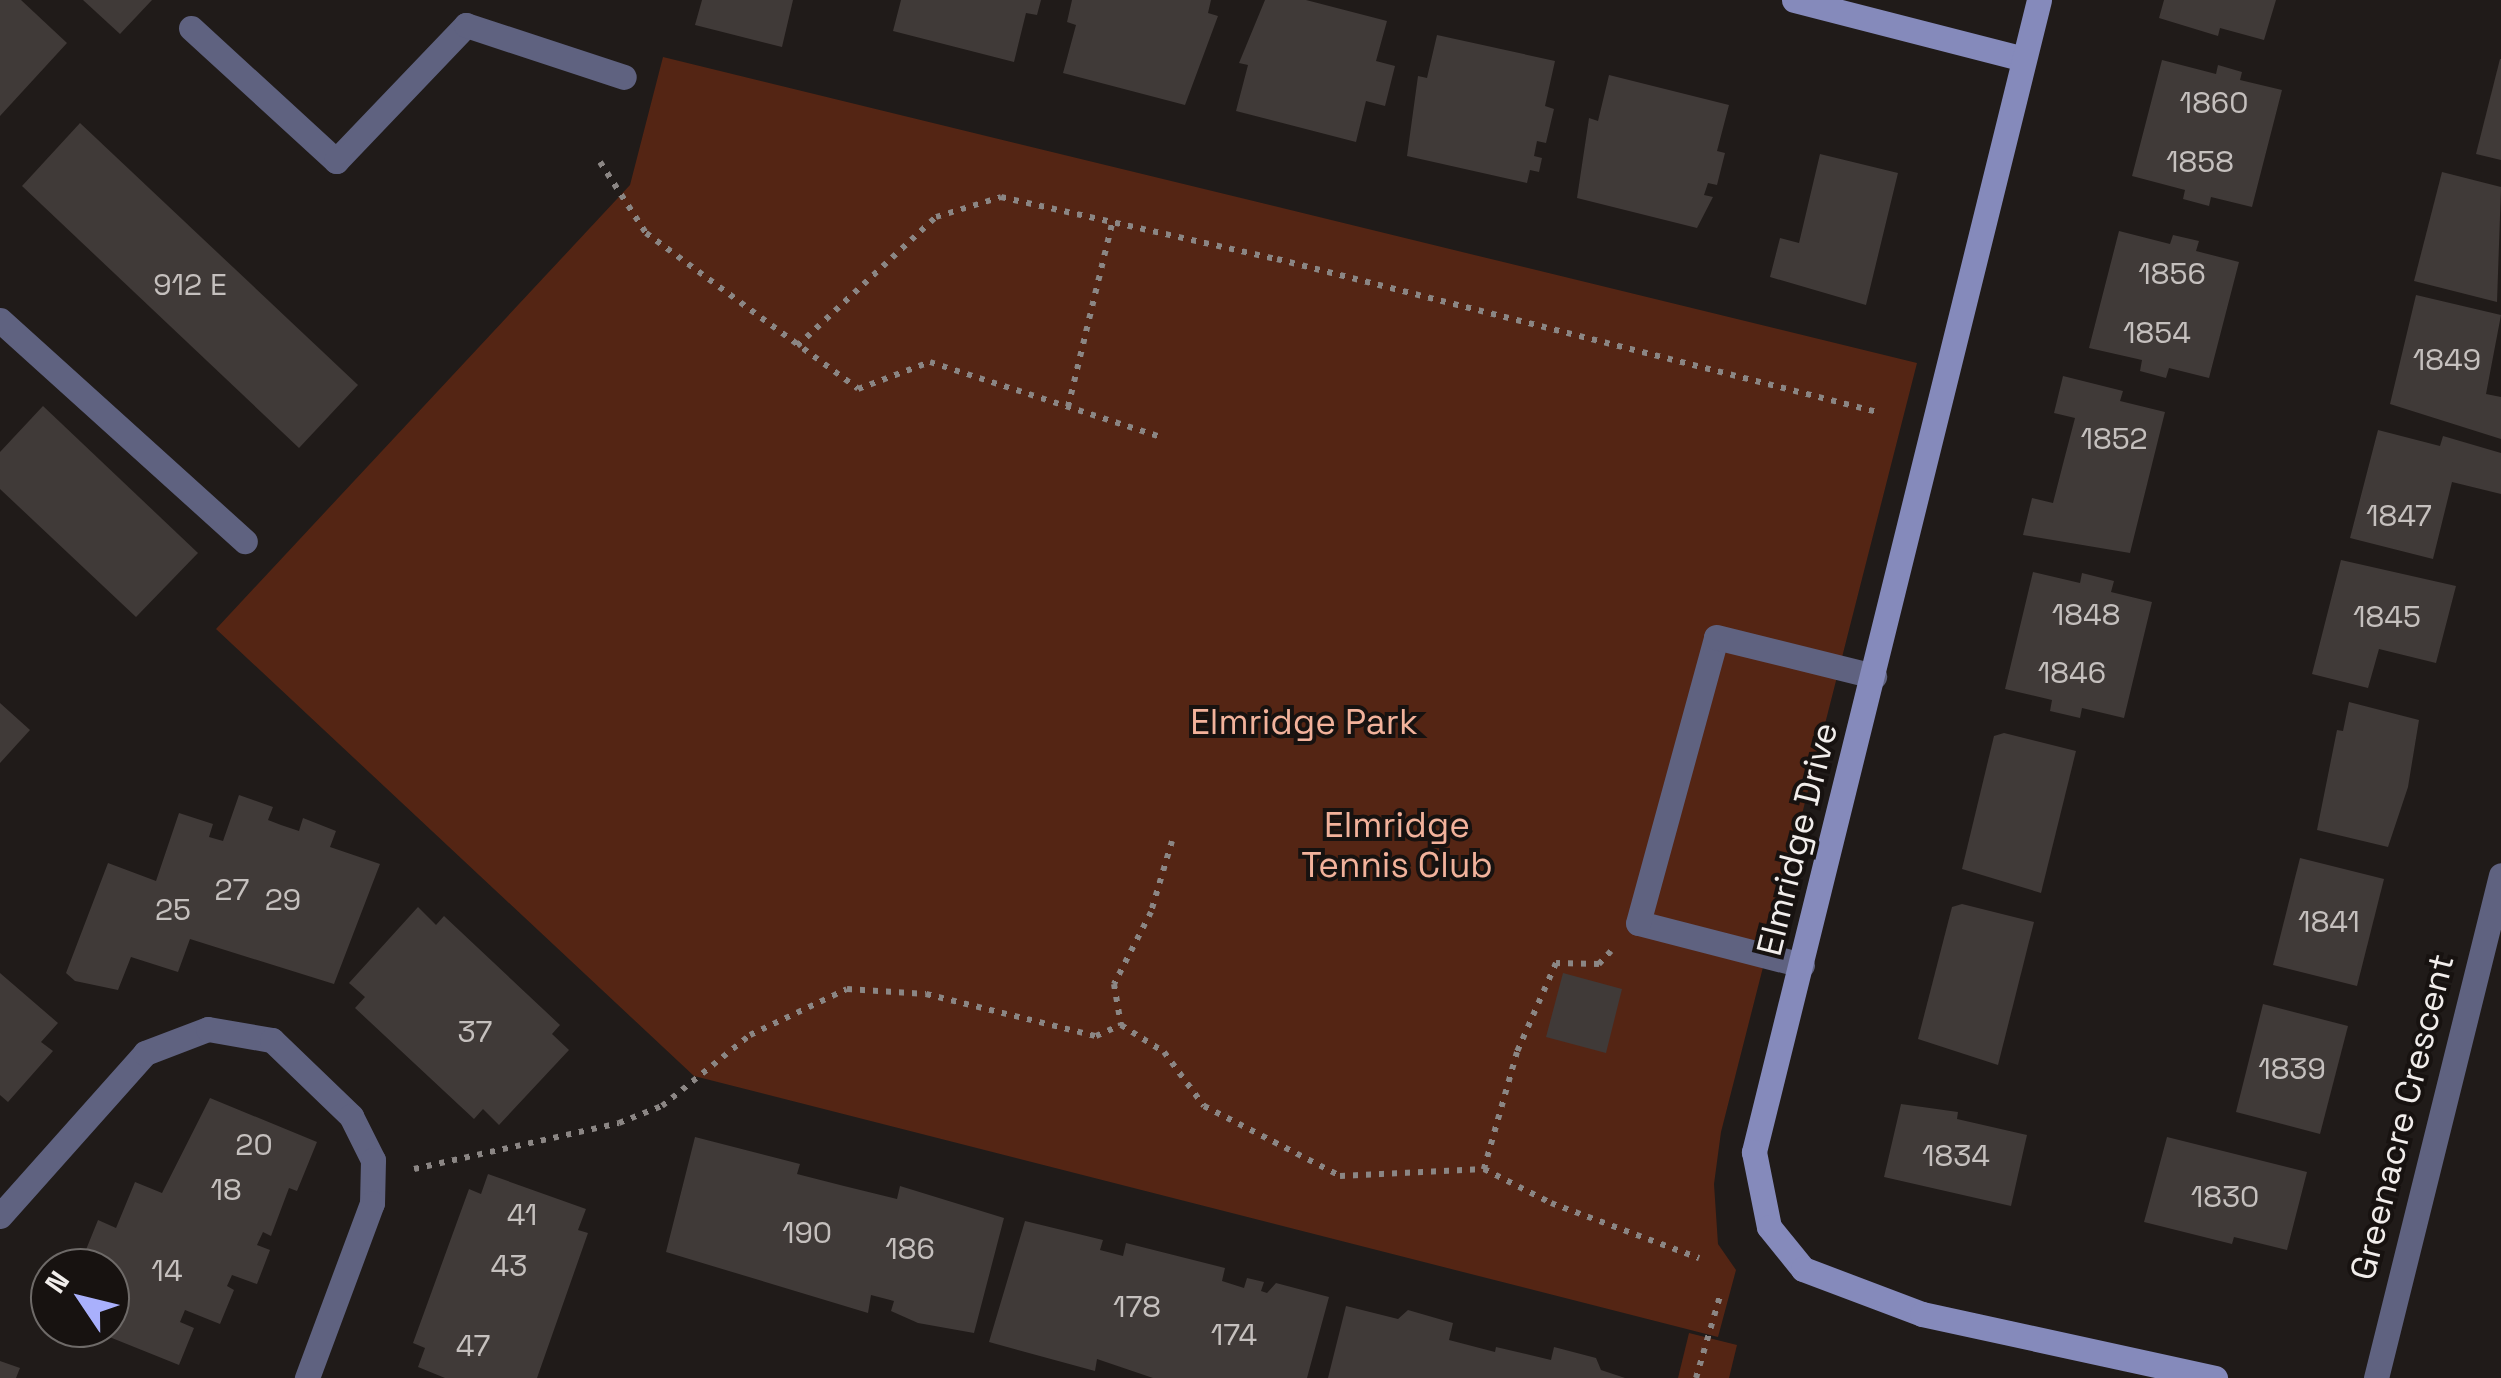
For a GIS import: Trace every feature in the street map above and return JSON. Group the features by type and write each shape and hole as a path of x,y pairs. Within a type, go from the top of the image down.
{"street":[{"path":"1794,0 2023,59"},
{"name":"Elmridge Drive","path":"2039,0 1754,1152 1769,1227 1802,1269 1922,1314 2216,1378"},
{"path":"192,28 336,160 466,25 624,77"},
{"path":"0,320 246,541"},
{"path":"1802,965 1638,923 1716,636 1874,676"},
{"name":"Greenacre Crescent","path":"2376,1378 2501,875"},
{"path":"0,1216 145,1053 208,1029 272,1040 351,1116 373,1160 372,1203 307,1378"}],"path":[{"path":"600,162 646,233 858,389 930,362 1162,437"},
{"path":"798,346 936,217 1001,198 1277,258 1881,413"},
{"path":"1068,407 1112,224"},
{"path":"1172,841 1151,912 1114,984 1121,1026 1164,1052 1204,1106 1340,1176 1484,1169 1550,1203 1699,1258"},
{"path":"1484,1169 1516,1052 1556,963 1598,964 1638,923"},
{"path":"373,1178 562,1137 662,1106 750,1035 846,989 926,994 1096,1036 1121,1026"},
{"path":"1696,1378 1720,1296"}],"green space":[{"name":"Elmridge Park","path":"663,57 1917,363 1721,1132 1714,1184 1718,1244 1736,1270 1718,1337 694,1076 216,629 630,185"},
{"path":"1689,1333 1737,1345 1729,1378 1678,1378"}],"building":[{"path":"0,0 21,0 67,43 0,116"},
{"path":"83,0 152,0 120,34"},
{"path":"702,0 793,0 782,47 695,25"},
{"path":"901,0 1041,0 1037,15 1026,13 1014,62 893,31"},
{"path":"1072,0 1211,0 1208,13 1218,16 1185,105 1063,73 1076,25 1067,22"},
{"path":"1265,0 1306,0 1387,21 1376,61 1395,66 1385,106 1366,101 1356,142 1236,111 1248,65 1239,63"},
{"path":"2164,0 2276,0 2264,40 2220,28 2218,36 2159,18"},
{"path":"1437,35 1555,61 1545,106 1554,109 1546,143 1537,141 1534,156 1542,158 1539,172 1530,170 1527,183 1407,156 1418,76 1427,78"},
{"path":"2501,59 2501,160 2476,154"},
{"path":"2162,60 2216,74 2218,65 2242,72 2240,80 2282,90 2252,207 2211,197 2209,206 2183,199 2185,190 2132,176"},
{"path":"1609,75 1729,105 1717,151 1725,153 1717,185 1708,183 1704,195 1713,197 1697,228 1577,198 1589,118 1598,121"},
{"path":"80,123 358,385 299,448 22,186"},
{"path":"1820,154 1898,173 1866,305 1770,277 1780,238 1799,243"},
{"path":"2442,172 2501,187 2497,302 2414,281"},
{"path":"2119,231 2170,244 2173,235 2199,241 2196,251 2239,262 2209,378 2169,368 2166,378 2140,371 2142,360 2089,348"},
{"path":"2416,295 2501,315 2486,394 2501,397 2501,439 2390,404"},
{"path":"2063,376 2123,391 2120,401 2165,412 2130,553 2023,535 2032,498 2053,503 2075,418 2054,413"},
{"path":"43,406 198,553 136,617 0,489 0,452"},
{"path":"2378,430 2440,446 2443,436 2501,453 2501,494 2452,482 2433,559 2350,538"},
{"path":"2341,560 2456,586 2436,663 2379,649 2368,688 2312,674"},
{"path":"2033,572 2080,583 2082,573 2114,581 2111,592 2152,602 2124,718 2082,708 2080,718 2050,711 2052,700 2005,689"},
{"path":"2349,702 2419,720 2408,787 2388,847 2317,830 2337,730 2343,731"},
{"path":"0,703 30,730 0,763"},
{"path":"2004,733 2076,751 2041,893 1962,869 1994,736"},
{"path":"239,795 273,807 268,820 281,825 299,831 303,818 336,831 330,847 380,864 334,984 190,939 178,972 131,957 118,990 75,981 66,973 108,863 156,881 179,813 213,824 209,837 223,841"},
{"path":"2300,858 2384,879 2357,986 2273,965"},
{"path":"1962,904 2034,922 1998,1065 1918,1039 1952,907"},
{"path":"418,907 436,925 444,916 560,1025 552,1034 569,1050 499,1125 483,1109 474,1119 355,1008 365,997 349,983"},
{"path":"0,973 58,1023 41,1042 53,1051 8,1102 0,1095"},
{"path":"1563,973 1622,989 1606,1053 1546,1037"},
{"path":"2263,1004 2348,1026 2320,1134 2236,1112"},
{"path":"210,1098 317,1142 297,1191 289,1188 271,1236 263,1232 257,1245 270,1250 257,1284 232,1275 227,1286 234,1290 220,1324 185,1310 180,1322 194,1328 179,1365 130,1345 130,1248 87,1248 98,1220 116,1228 135,1182 162,1193"},
{"path":"1901,1104 1958,1112 1957,1119 2027,1135 2011,1206 1884,1177"},
{"path":"695,1137 800,1164 797,1174 897,1199 900,1186 1004,1218 974,1333 918,1323 891,1311 894,1301 871,1295 868,1313 666,1252"},
{"path":"2167,1137 2307,1172 2287,1250 2234,1237 2232,1244 2144,1222"},
{"path":"488,1174 586,1209 578,1230 588,1233 537,1378 445,1378 418,1367 425,1348 413,1343 469,1189 481,1194"},
{"path":"1025,1221 1103,1240 1100,1250 1123,1256 1126,1243 1225,1268 1222,1281 1244,1288 1247,1278 1264,1282 1261,1291 1267,1293 1276,1283 1329,1297 1307,1378 1153,1378 1097,1359 1095,1371 989,1342"},
{"path":"1346,1306 1398,1319 1408,1310 1453,1323 1449,1340 1495,1352 1496,1347 1551,1360 1554,1347 1596,1358 1601,1370 1625,1378 1328,1378"},
{"path":"0,1361 20,1368 16,1378 0,1378"}],"park label":[{"name":"Elmridge Tennis Club","path":"1397,845"}]}
